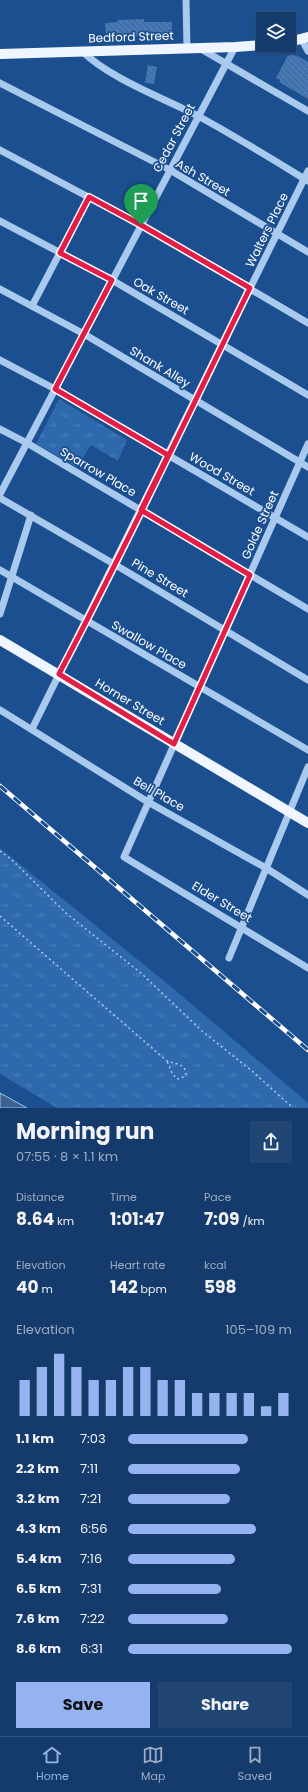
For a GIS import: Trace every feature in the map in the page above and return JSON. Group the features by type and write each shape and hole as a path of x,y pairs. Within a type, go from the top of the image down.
{"main road":[{"name":"Bedford Street","path":"0,54 256,46"},
{"name":"Horner Street","path":"0,640 308,823"}],"street":[{"path":"186,0 187,48"},
{"path":"305,38 308,51"},
{"name":"Cedar Street","path":"0,494 235,47"},
{"path":"199,48 226,62 308,111"},
{"path":"82,51 91,61 198,117 306,180"},
{"name":"Ash Street","path":"0,83 170,170 308,252"},
{"path":"0,150 141,225 308,323"},
{"name":"Walters Place","path":"32,730 250,288 306,180 308,171"},
{"path":"32,306 89,197"},
{"name":"Oak Street","path":"0,220 112,280 223,344 308,396"},
{"name":"Shank Alley","path":"0,289 84,334 308,467"},
{"name":"Wood Street","path":"1,364 55,389 308,537"},
{"name":"Sparrow Place","path":"0,429 27,443 308,609"},
{"name":"Golde Street","path":"124,857 308,444"},
{"name":"Pine Street","path":"0,498 308,680"},
{"path":"0,614 32,516"},
{"name":"Swallow Place","path":"0,570 86,622 308,750"},
{"name":"Bell Place","path":"0,710 148,802 266,868 308,895"},
{"path":"230,958 308,767"},
{"name":"Elder Street","path":"124,857 308,968"}],"path":[{"path":"0,851 12,860 66,913 142,974 202,1031 252,1071 293,1108"},
{"path":"0,916 167,1061 183,1066 186,1070 186,1075 177,1079 172,1073 167,1061"}],"green space":[{"path":"59,399 127,440 118,461 91,445 77,467 36,444"},
{"path":"0,848 175,990 308,1103 308,1108 57,1108 0,1074"}],"water":[{"path":"0,1093 27,1108 0,1108"}],"building":[{"path":"144,19 144,22 172,22 172,35 106,37 105,23 118,22 118,20"},
{"path":"291,54 296,55 308,62 308,99 279,82 280,80 276,78 288,55 290,56"},
{"path":"148,65 157,67 154,84 145,83"}],"railway":[{"path":"0,786 308,1050"}],"route":[{"path":"141,225 89,197 60,253 112,280 55,389 168,455 141,510 250,575 174,744 59,674 86,622 114,564 141,510 195,400 223,344 250,288 141,225"}]}
